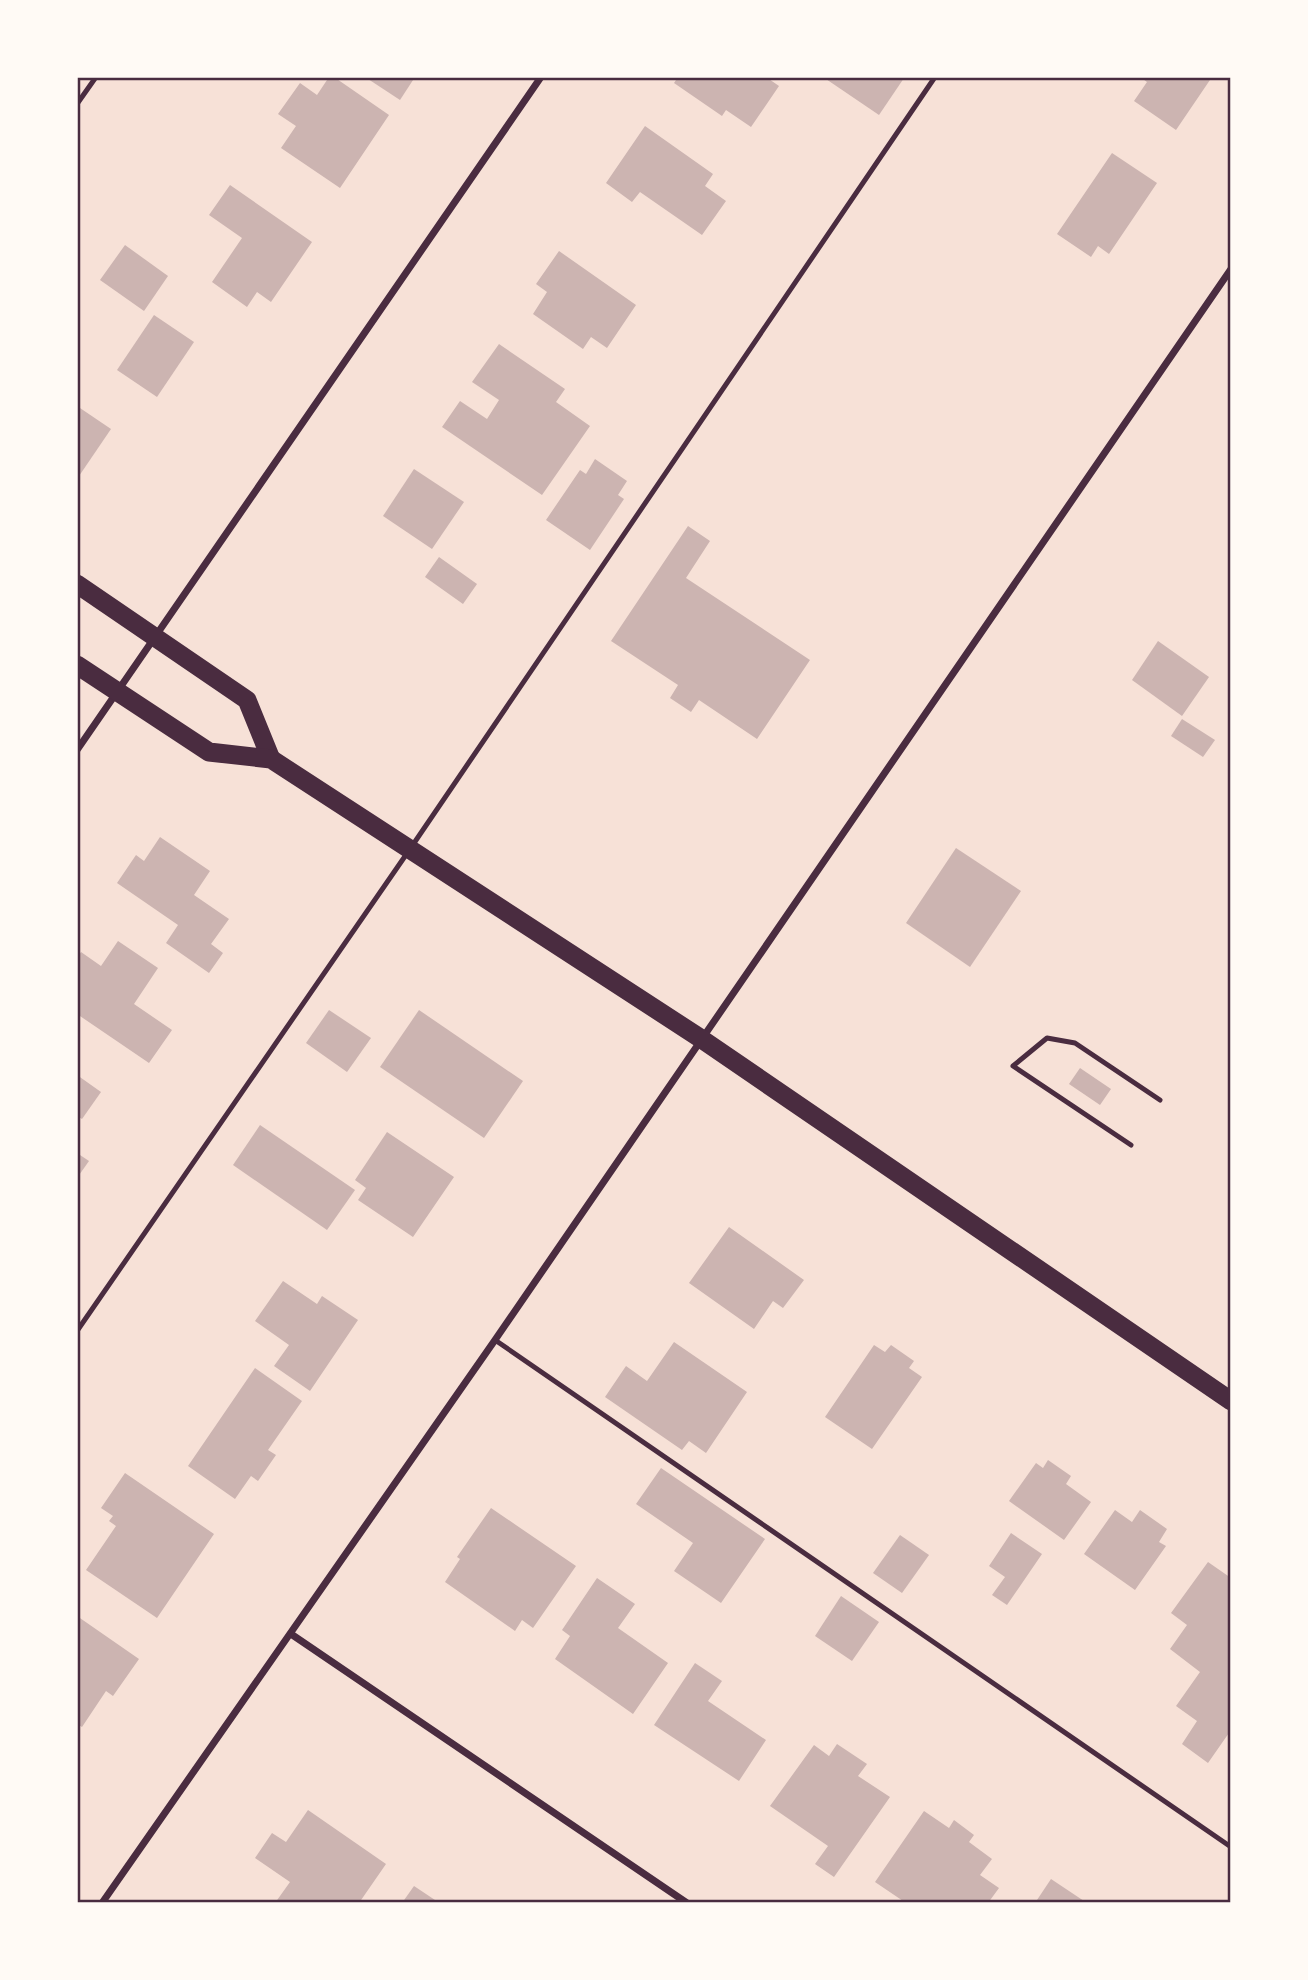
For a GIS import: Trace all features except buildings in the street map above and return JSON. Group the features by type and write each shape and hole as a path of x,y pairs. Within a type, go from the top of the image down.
{"highway":[{"path":"77,584 247,700 271,759"},
{"path":"77,665 209,752 271,759 701,1038 1231,1401"}],"street":[{"path":"77,750 541,77"},
{"path":"102,1903 495,1340 1231,269"},
{"path":"291,1634 687,1903"}],"lane":[{"path":"77,104 96,77"},
{"path":"77,1331 410,849 935,77"},
{"path":"1131,1145 1013,1066 1047,1038 1075,1043 1160,1100"},
{"path":"495,1340 1231,1847"}]}
